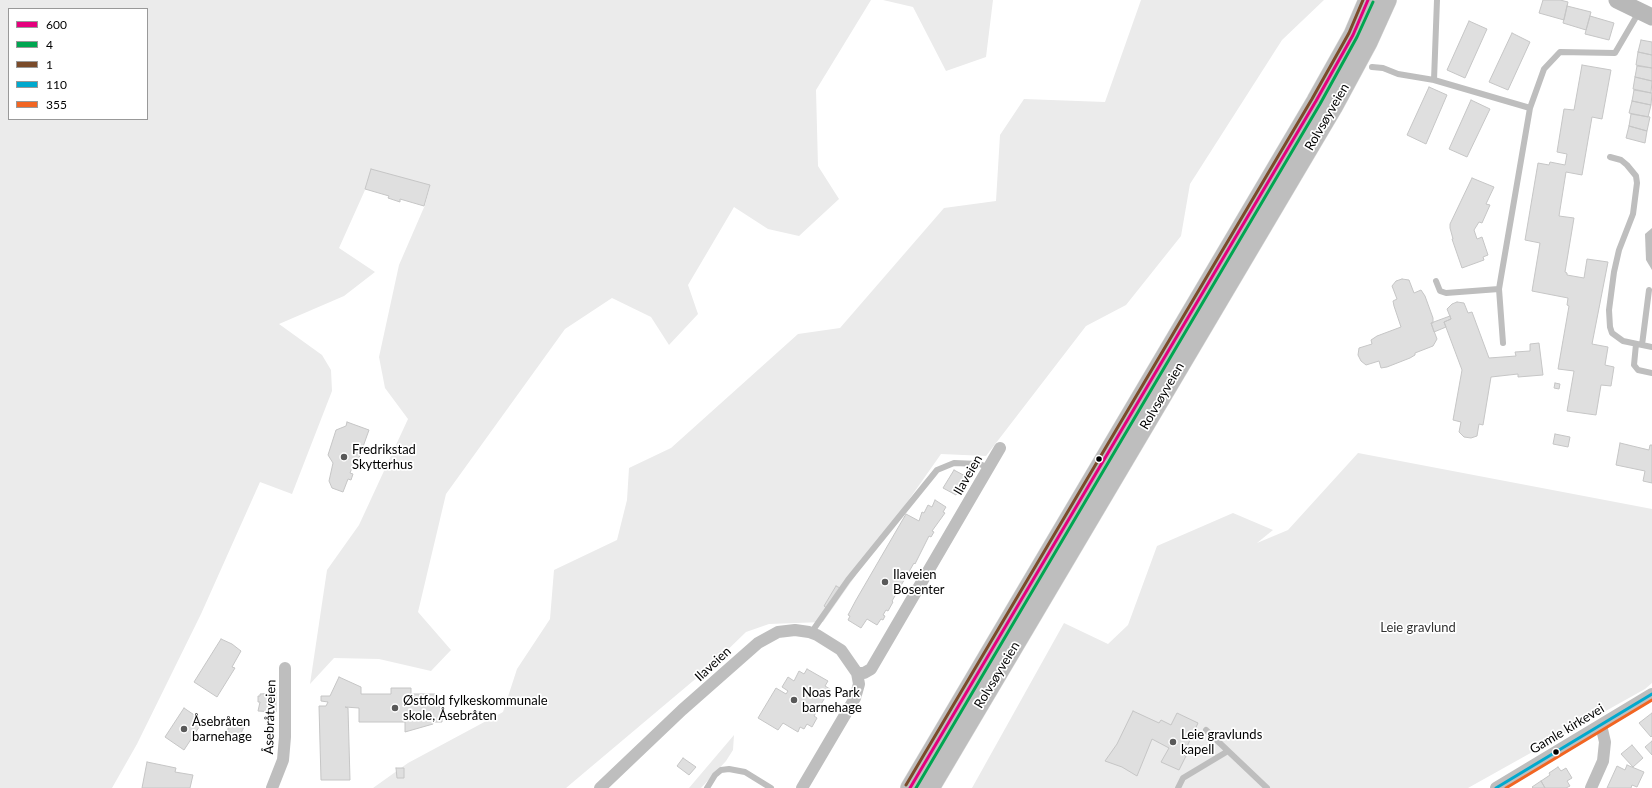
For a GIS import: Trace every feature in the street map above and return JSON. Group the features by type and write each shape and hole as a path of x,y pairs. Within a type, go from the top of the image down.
{"main road":[{"name":"Rolvsøyveien","path":"910,788 1316,101 1352,36 1368,0"},
{"name":"Rolvsøyveien","path":"930,788 1333,107 1368,42 1388,0"}],"street":[{"path":"1617,0 1646,14"},
{"name":"Ilaveien","path":"600,788 682,710 758,643 778,632 787,630 802,630 811,633 827,640 841,650 857,673 864,673 871,669 1000,448"},
{"name":"Åsebråtveien","path":"272,788 283,760 285,737 285,668"},
{"path":"802,788 855,698 859,684 857,673"},
{"name":"Gamle kirkevei","path":"1496,788 1652,694"},
{"path":"1591,788 1604,761 1605,742 1601,725"}],"lane":[{"path":"1434,80 1437,0"},
{"path":"1503,343 1499,289 1530,108 1544,69 1560,52 1615,53 1646,14"},
{"path":"1372,67 1383,68 1398,74 1434,80 1530,108"},
{"path":"1610,157 1621,160 1627,165 1636,176 1638,183 1633,214 1619,250 1614,272 1609,310 1610,327 1612,333 1623,341 1652,347"},
{"path":"1436,281 1440,291 1446,293 1499,289"},
{"path":"1649,290 1634,365 1638,370 1652,373"},
{"path":"811,633 848,580 928,479 937,470 954,463 978,464 988,467"},
{"path":"1206,730 1267,788"},
{"path":"1178,788 1183,778 1228,751"},
{"path":"707,788 715,775 722,770 729,769 745,772 771,788"}],"green space":[{"path":"0,0 871,0 816,90 818,166 839,199 799,236 768,229 734,207 688,285 698,314 669,345 651,317 612,298 565,329 446,494 418,612 451,650 431,671 379,659 334,658 310,684 327,570 359,525 408,419 385,388 379,357 399,265 425,205 430,186 371,170 365,190 339,248 375,272 344,296 279,324 322,355 331,370 332,391 292,494 260,482 201,614 137,744 112,788 0,788"},
{"path":"883,0 993,0 986,57 946,71 913,7"},
{"path":"1141,0 1324,0 1282,40 1190,184 1181,236 1126,305 1086,326 986,456 941,454 823,622 769,624 746,632 712,665 566,788 373,788 408,763 503,712 517,669 550,619 554,570 617,540 627,500 629,468 671,448 798,334 840,328 944,208 996,201 1000,135 1024,99 1105,102"},
{"name":"Leie gravlund","path":"1358,453 1652,509 1652,683 1645,689 1468,788 972,788 1064,623 1108,644 1128,625 1157,546 1233,513 1273,530 1257,543 1288,530"},
{"path":"734,735 733,750 726,761 701,788 689,788"}],"shaded area":[{"path":"1652,228 1652,270 1646,260 1645,234"}],"building":[{"path":"1543,0 1560,0 1568,2 1564,20 1539,13"},
{"path":"1567,6 1591,12 1586,30 1563,23"},
{"path":"1590,16 1614,23 1609,40 1585,34"},
{"path":"1469,21 1487,29 1465,78 1447,70"},
{"path":"1512,33 1530,42 1508,90 1489,82"},
{"path":"1641,40 1652,42 1652,55 1638,52"},
{"path":"1638,52 1652,55 1652,68 1636,65"},
{"path":"1582,65 1611,70 1602,119 1592,117 1582,175 1566,172 1559,216 1574,218 1565,272 1567,275 1584,278 1587,259 1608,262 1592,344 1608,347 1605,365 1614,367 1611,386 1601,385 1596,415 1567,411 1574,371 1558,369 1569,306 1567,305 1568,298 1532,291 1540,243 1525,240 1538,163 1549,165 1550,162 1565,165 1567,154 1557,152 1564,109 1574,110"},
{"path":"1637,66 1652,68 1652,81 1635,77"},
{"path":"1635,77 1652,81 1651,93 1633,89"},
{"path":"1429,87 1447,95 1426,144 1407,135"},
{"path":"1634,90 1652,93 1651,105 1632,101"},
{"path":"1471,100 1490,109 1467,157 1449,149"},
{"path":"1632,101 1651,105 1648,117 1629,113"},
{"path":"1631,114 1650,117 1647,131 1629,126"},
{"path":"1629,126 1647,131 1645,143 1626,138"},
{"path":"371,169 430,185 424,206 400,199 400,202 388,198 389,196 365,189"},
{"path":"1472,178 1494,187 1486,204 1490,205 1482,223 1479,222 1474,230 1477,239 1482,237 1488,255 1483,257 1484,260 1462,268 1452,239 1450,224"},
{"path":"1402,279 1409,280 1414,293 1421,290 1425,296 1433,318 1433,323 1431,323 1437,339 1433,346 1415,353 1415,355 1410,358 1387,367 1381,368 1379,361 1366,365 1361,361 1358,355 1359,348 1372,344 1371,340 1377,336 1401,327 1394,306 1393,301 1397,299 1392,286 1396,281"},
{"path":"1457,302 1464,303 1468,313 1472,312 1489,358 1516,356 1515,352 1530,351 1530,344 1539,343 1543,375 1518,377 1518,374 1491,377 1483,425 1479,424 1477,436 1471,438 1464,437 1459,432 1461,422 1453,420 1462,370 1444,322 1451,319 1447,309 1452,304"},
{"path":"1450,316 1451,319 1444,322 1446,327 1434,332 1431,323"},
{"path":"1555,383 1560,384 1559,389 1554,388"},
{"name":"Fredrikstad Skytterhus","path":"347,422 369,430 355,469 352,468 350,473 353,474 351,480 348,479 343,492 332,488 329,481 333,463 328,455 336,430 346,426"},
{"path":"1555,434 1570,437 1568,447 1553,444"},
{"path":"1620,443 1649,450 1650,445 1652,445 1652,483 1643,481 1645,471 1616,465"},
{"path":"954,470 967,477 956,495 943,488"},
{"name":"Ilaveien Bosenter","path":"935,500 946,507 943,512 945,513 932,531 934,532 931,537 929,536 915,564 914,563 892,601 893,602 888,611 886,610 883,615 885,616 883,620 881,619 877,625 867,619 861,628 848,620 850,616 848,615 856,600 906,514 919,521 922,512 924,513 928,505 932,507"},
{"path":"836,586 840,588 828,609 824,606"},
{"path":"221,639 232,644 241,651 232,667 235,668 217,697 194,682"},
{"path":"807,669 828,681 825,686 830,689 814,716 817,718 812,727 807,724 804,729 800,727 798,732 783,723 778,730 758,718 776,688 786,694 788,691 782,687 788,677 794,681 799,671 804,674"},
{"path":"339,677 361,687 361,694 391,694 391,688 411,688 411,694 435,694 435,702 439,703 439,707 442,707 442,722 433,722 433,724 405,732 405,722 359,722 359,708 345,707 348,708 350,780 321,780 319,706 326,706 328,702 321,701 321,696 330,696"},
{"path":"276,693 276,712 258,711 260,702 258,702 258,696 260,696 260,694"},
{"path":"184,708 203,721 184,750 165,737"},
{"name":"Leie gravlunds kapell","path":"1133,711 1159,723 1161,720 1171,725 1177,713 1198,723 1183,755 1186,756 1179,770 1161,762 1169,748 1152,739 1137,776 1122,767 1105,761 1117,744"},
{"path":"1652,713 1652,736 1651,737 1639,723"},
{"path":"233,717 246,723 239,737 227,731"},
{"path":"1652,741 1652,755 1645,747"},
{"path":"1632,745 1643,758 1633,767 1621,754"},
{"path":"683,758 696,767 689,775 677,766"},
{"path":"147,762 176,768 175,772 193,775 190,788 142,788"},
{"path":"1627,765 1644,772 1637,787 1632,785 1631,788 1607,788 1617,766 1625,770"},
{"path":"1558,767 1561,771 1566,768 1572,778 1567,781 1570,786 1566,788 1545,788 1541,781"},
{"path":"396,768 404,768 404,778 397,778"},
{"path":"1541,781 1545,788 1532,787"}],"transit line":[{"name":"1","path":"906,785 1312,99 1349,33 1363,0"},
{"name":"600","path":"910,788 1316,101 1353,35 1368,0"},
{"name":"4","path":"916,788 1320,104 1357,37 1373,2"},
{"name":"110","path":"1496,788 1652,694"},
{"name":"355","path":"1506,788 1652,700"}],"place":[{"name":"Fredrikstad Skytterhus","path":"344,457"},
{"name":"Ilaveien Bosenter","path":"885,582"},
{"name":"Noas Park barnehage","path":"794,700"},
{"name":"Østfold fylkeskommunale skole, Åsebråten","path":"395,708"},
{"name":"Åsebråten barnehage","path":"184,729"},
{"name":"Leie gravlunds kapell","path":"1173,742"}]}
